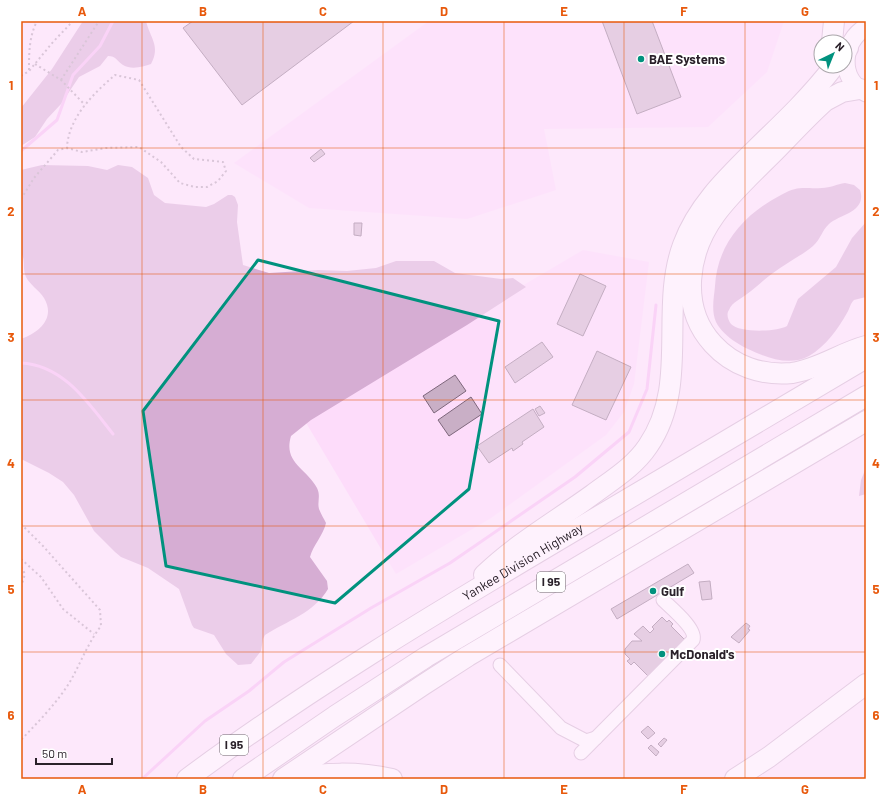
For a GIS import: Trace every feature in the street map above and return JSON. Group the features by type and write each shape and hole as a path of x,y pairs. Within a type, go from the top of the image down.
{"highway":[{"path":"834,21 838,34"},
{"path":"809,96 821,74"},
{"path":"462,597 505,555 619,475 647,448 661,423 669,398 672,374 675,281 678,261 687,236 698,213 716,190 809,96 827,74"},
{"path":"863,91 840,93 825,101 728,200 711,221 699,246 692,268 691,286 696,314 707,337 728,358 747,367 772,373 797,372 819,366 849,351 866,346"},
{"name":"Yankee Division Highway","path":"187,779 312,691 462,597 866,358"},
{"name":"I 95","path":"243,779 340,712 445,645 866,396"},
{"path":"284,779 462,660 866,421"},
{"path":"735,779 766,760 866,684"},
{"path":"284,779 344,772 362,773 392,779"}],"main road":[{"path":"853,37 866,28"},
{"path":"849,74 853,82 863,91"}],"lane":[{"path":"580,753 693,640 694,636 691,629 663,600"},
{"path":"500,665 565,731 586,741 596,738"}],"path":[{"path":"29,71 29,48 33,30 37,21"},
{"path":"21,76 29,71 73,21"},
{"path":"61,80 99,21"},
{"path":"35,64 61,80 85,105"},
{"path":"21,200 34,178 58,150 67,148 82,152 106,148 139,147 161,162 180,183 195,188 207,187 218,181 226,171 223,162 194,159 181,148 140,80 115,75 95,92 85,105 76,119 68,140 67,148"},
{"path":"21,524 43,546 100,610 101,626 94,634 70,681 41,719 21,740"},
{"path":"21,559 41,577 63,608 94,634"},
{"path":"21,568 24,574 21,587"}],"highlighted area":[{"path":"258,260 499,321 469,489 335,603 166,566 143,411"}],"shaded area":[{"path":"83,21 146,21 154,42 154,58 151,64 133,68 126,67 115,58 108,56 100,66 79,77 61,104 47,119 35,137 21,146 21,108 52,69"},
{"path":"429,21 784,21 767,72 708,127 544,129 556,190 467,219 309,208 234,163"},
{"path":"42,165 88,166 107,170 118,165 132,167 148,178 154,195 165,203 206,207 228,195 232,195 235,197 238,205 237,222 243,265 269,273 318,270 347,271 376,268 396,261 434,261 455,273 501,279 513,278 526,287 467,325 311,420 291,436 289,445 290,453 297,465 317,488 319,494 319,509 326,523 310,557 327,581 328,589 315,604 300,616 265,635 261,651 251,664 238,665 226,654 214,635 194,628 179,589 148,568 121,557 94,531 74,495 63,482 21,459 21,339 34,333 44,324 48,312 44,298 40,292 27,280 21,253 21,170"},
{"path":"845,183 854,185 860,190 860,203 856,208 852,212 829,224 813,246 778,269 734,303 730,307 728,317 731,324 742,329 758,331 787,326 798,299 836,267 852,238 866,222 866,297 854,300 836,331 821,347 809,356 798,360 786,361 774,359 749,350 730,338 720,328 714,318 713,304 717,271 721,257 735,232 755,211 787,192 801,188 825,188"},
{"path":"583,250 649,262 634,384 624,412 606,435 491,518 396,574 302,416"},
{"path":"866,468 866,494 859,496 861,480"}],"building":[{"path":"193,21 354,21 242,105 183,28"},
{"name":"BAE Systems","path":"602,21 652,21 681,97 637,114"},
{"path":"321,149 325,154 314,162 310,158"},
{"path":"354,223 362,223 361,236 354,235"},
{"path":"580,274 606,286 583,336 557,324"},
{"path":"542,342 553,357 515,383 505,367"},
{"path":"597,351 631,367 606,420 572,405"},
{"path":"455,375 466,391 434,413 423,396"},
{"path":"471,397 482,414 449,436 438,420"},
{"path":"540,406 545,413 539,416 535,409"},
{"path":"533,409 544,427 522,442 523,444 513,451 512,448 489,463 477,446"},
{"name":"Gulf","path":"688,564 694,573 617,619 611,609"},
{"name":"Gulf","path":"710,581 712,599 702,600 699,582"},
{"path":"662,617 667,622 669,620 673,624 671,626 687,642 650,678 634,662 631,665 627,661 630,659 625,654 625,649 632,641 642,641 634,634 643,626 650,633 654,629 652,627"},
{"path":"746,623 750,626 748,629 750,630 739,643 731,637"},
{"path":"648,726 655,733 648,739 641,732"},
{"path":"664,738 667,740 661,747 658,744"},
{"path":"651,745 659,752 656,756 648,748"}],"waterway":[{"path":"21,151 57,120 73,75 100,46 113,21"},
{"path":"142,779 205,721 249,691 284,662 371,608 450,563 575,477 629,432 647,389 656,305"},
{"path":"21,363 36,365 63,378 85,399 113,434"}],"place":[{"name":"BAE Systems","path":"641,59"},
{"name":"Gulf","path":"653,591"},
{"name":"McDonald's","path":"662,654"}]}
